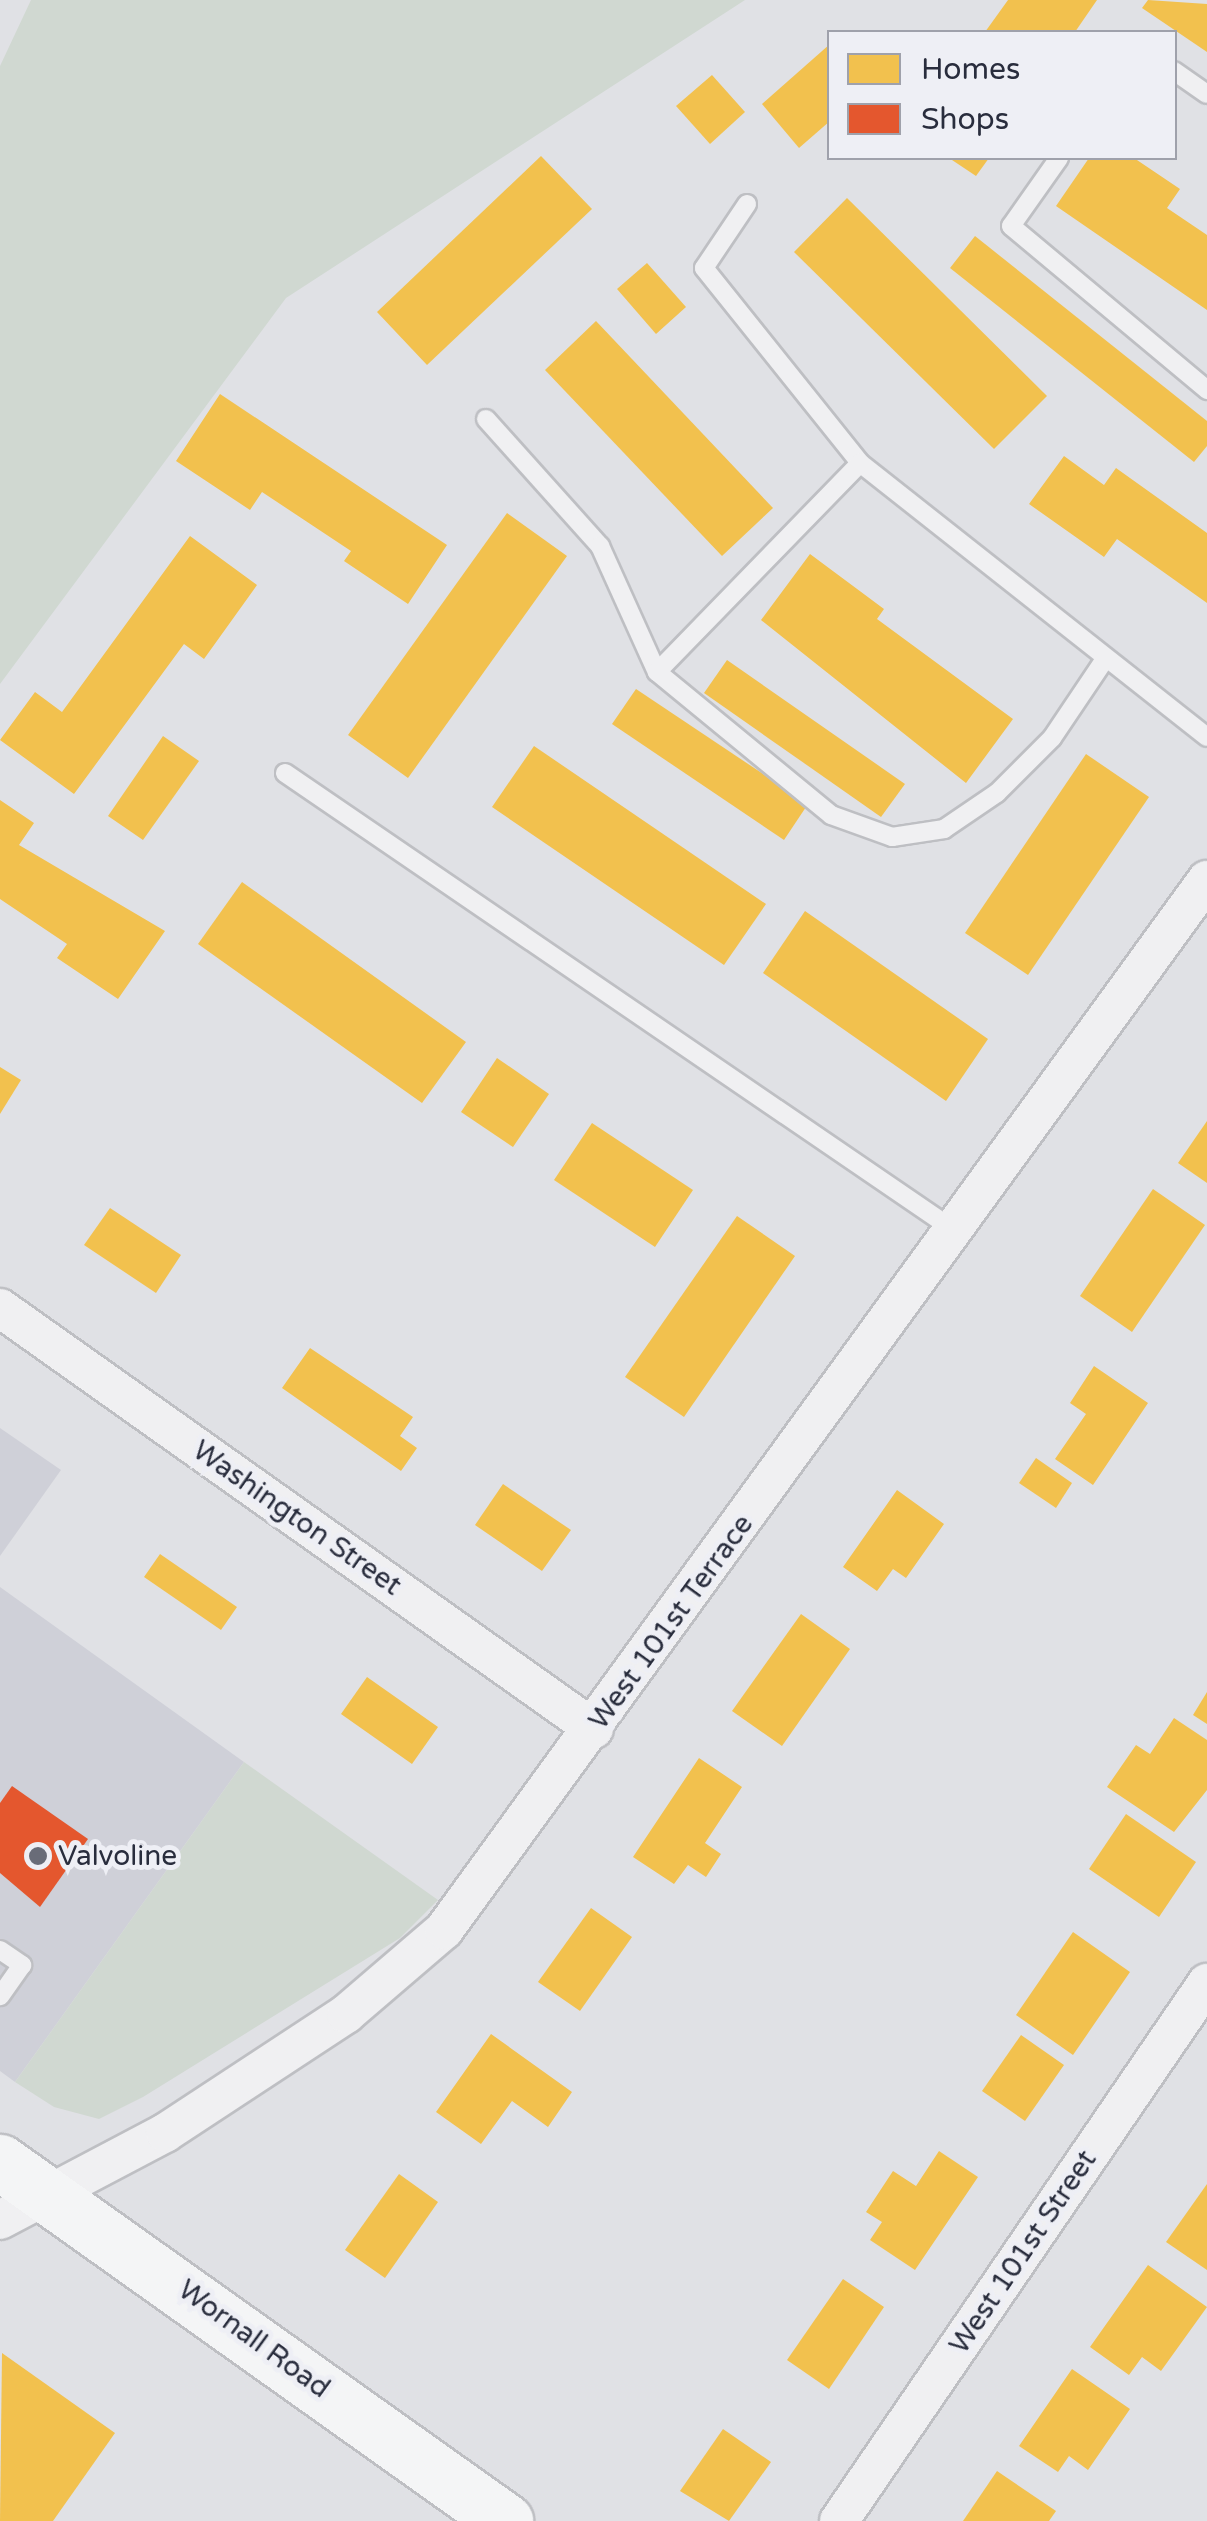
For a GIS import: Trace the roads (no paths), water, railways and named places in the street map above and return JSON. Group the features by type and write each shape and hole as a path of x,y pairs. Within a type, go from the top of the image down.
{"main road":[{"name":"Wornall Road","path":"0,2162 53,2195 504,2521"}],"street":[{"name":"West 101st Terrace","path":"0,2220 53,2195 346,2014 444,1930 594,1729 1207,880"},
{"name":"Washington Street","path":"0,1308 594,1729"},
{"name":"West 101st Street","path":"840,2521 1207,1982"}],"lane":[{"path":"1177,73 1207,94"},
{"path":"1058,160 1011,226 1207,390"},
{"path":"747,204 704,268 860,463 1103,662 1207,737"},
{"path":"486,419 600,546 657,672 831,815 892,838 944,828 997,793 1052,738 1103,662"},
{"path":"657,672 860,463"},
{"path":"285,773 954,1230"},
{"path":"0,1950 22,1965 0,1996"}],"place":[{"name":"Valvoline","path":"38,1856"}]}
